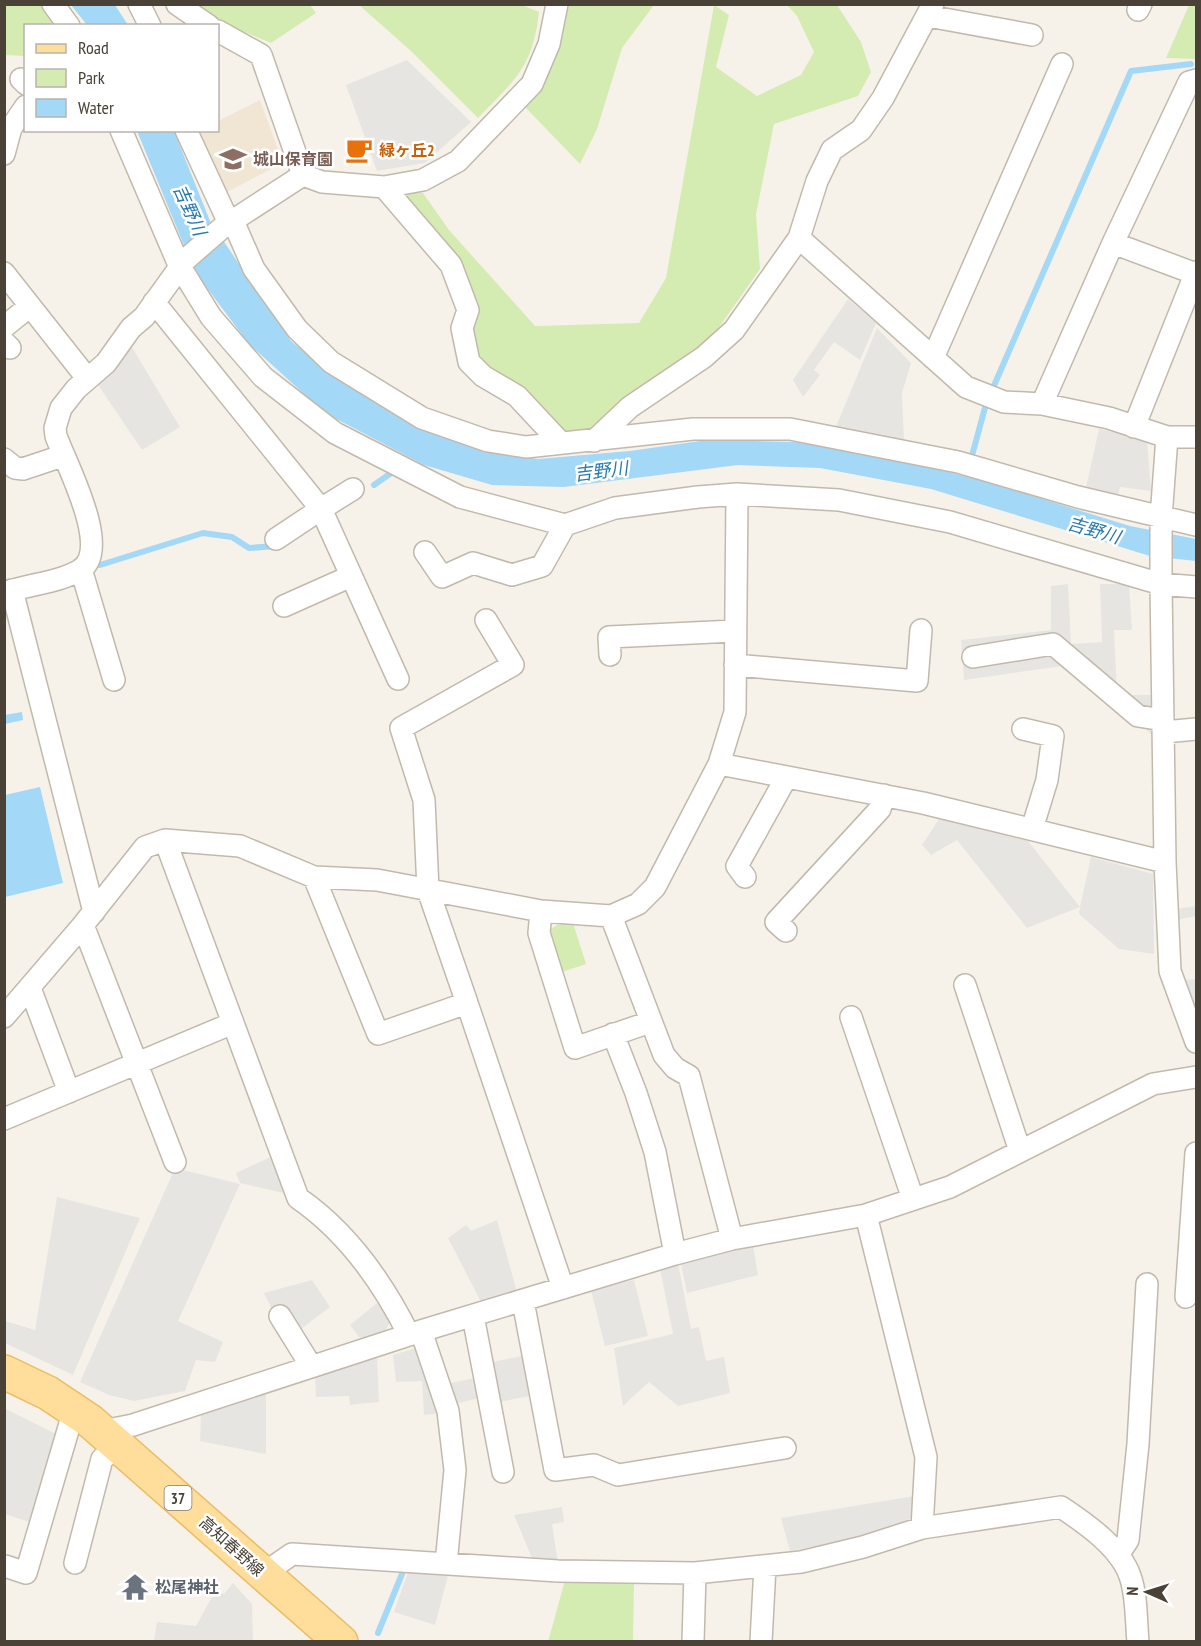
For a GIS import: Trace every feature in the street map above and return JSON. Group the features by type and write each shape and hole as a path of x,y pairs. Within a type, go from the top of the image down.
{"main road":[{"name":"高知春野線","path":"4,1372 48,1393 111,1439 340,1641"}],"street":[{"path":"53,4 68,24"},
{"path":"139,4 149,24"},
{"path":"177,4 206,24"},
{"path":"303,175 322,182 384,187 423,180 458,161 532,84 549,44 557,4"},
{"path":"594,441 630,407 704,357 734,330 799,238 817,181 832,150 861,130 883,98 930,10 1032,35"},
{"path":"219,32 261,56 303,175"},
{"path":"933,358 1062,64"},
{"path":"1042,404 1113,243 1189,82 1197,80"},
{"path":"4,154 11,128 24,109"},
{"path":"122,132 182,262 211,317 263,377 335,433 460,496 565,525 615,508 737,494 839,500 950,522 1197,587"},
{"path":"187,132 228,224 255,269 297,329 331,362 422,418 488,441 526,447 693,429 790,429 980,467 1161,523 1197,525"},
{"path":"175,1162 89,919 8,592 81,569 88,562 90,524 62,456 55,428 58,414 87,378 106,363 182,262 228,224 303,175"},
{"path":"384,187 451,265 468,310 462,328 469,362 483,376 517,396 560,442"},
{"path":"799,238 966,387 1004,402 1042,404 1109,418 1167,437 1197,437"},
{"path":"1113,243 1196,273 1134,427"},
{"path":"4,273 87,378"},
{"path":"154,302 321,509 349,576 398,679"},
{"path":"4,327 30,306"},
{"path":"1167,437 1161,523 1161,577 1165,862 1170,971 1197,1042"},
{"path":"4,459 15,468 23,469 62,456"},
{"path":"276,539 353,489"},
{"path":"4,1017 89,919 145,847 165,840 240,846 314,877 377,880 541,911 611,916 638,904 655,887 719,764 735,712 737,494"},
{"path":"425,552 442,577 473,563 512,575 542,566 565,525"},
{"path":"81,569 114,680"},
{"path":"284,606 349,576"},
{"path":"486,620 513,665 401,728 424,800 428,890 563,1288"},
{"path":"735,665 917,681 921,630"},
{"path":"610,655 609,637 734,631"},
{"path":"973,657 1053,644 1138,716 1163,726 1197,729"},
{"path":"1023,729 1053,736 1047,780 1032,829"},
{"path":"719,764 884,795 1165,862"},
{"path":"745,877 737,867 786,778"},
{"path":"786,931 776,922 879,809 884,795"},
{"path":"165,840 298,1197 343,1234 399,1316 415,1333 448,1411 455,1470 447,1564"},
{"path":"314,877 378,1034 467,1003"},
{"path":"541,911 539,933 575,1048 650,1022"},
{"path":"611,916 664,1055 675,1068 689,1076 732,1239"},
{"path":"965,985 1020,1151"},
{"path":"30,987 69,1092"},
{"path":"851,1017 913,1199"},
{"path":"4,1119 232,1023"},
{"path":"613,1034 655,1152 675,1254"},
{"path":"75,1563 102,1459 111,1439 133,1425 310,1366 675,1254 732,1239 866,1215 950,1187 1153,1084 1197,1077"},
{"path":"1186,1298 1197,1153"},
{"path":"866,1215 926,1457 922,1528"},
{"path":"1118,1556 1128,1540 1138,1444 1147,1284"},
{"path":"524,1301 555,1470 594,1465 618,1475 785,1448"},
{"path":"280,1316 310,1366"},
{"path":"473,1316 503,1472"},
{"path":"5,1566 26,1572 74,1410"},
{"path":"263,1574 292,1554 558,1571 694,1573 801,1562 852,1550 922,1528 1061,1507 1084,1522 1118,1556 1131,1576 1138,1641"},
{"path":"761,1641 765,1566"},
{"path":"693,1641 694,1573"}],"shaded area":[{"path":"407,60 471,122 425,163 377,171 346,85"},
{"path":"260,100 283,163 221,195 197,132 219,132 219,120"},
{"path":"848,299 876,323 860,360 834,342 814,370 820,375 803,397 793,380"},
{"path":"877,328 911,363 902,393 904,440 835,429"},
{"path":"128,341 180,427 142,450 96,382"},
{"path":"1099,429 1147,439 1151,491 1120,487 1117,499 1085,492"},
{"path":"1068,584 1071,644 1102,642 1100,584 1129,584 1132,630 1114,630 1117,695 1155,695 1157,739 1069,665 964,680 961,640 1051,630 1051,586"},
{"path":"939,819 1028,841 1080,907 1027,928 957,840 931,855 922,845"},
{"path":"1091,857 1153,874 1154,954 1119,949 1079,914"},
{"path":"1196,906 1196,916 1176,920 1176,909"},
{"path":"1196,979 1196,1015 1185,980"},
{"path":"277,1154 292,1195 240,1183 236,1173"},
{"path":"175,1168 240,1184 178,1321 223,1342 215,1362 196,1360 185,1391 134,1401 109,1395 80,1382"},
{"path":"57,1197 140,1218 73,1375 5,1343 5,1321 35,1330"},
{"path":"497,1220 517,1292 481,1302 448,1238 466,1225 471,1231"},
{"path":"753,1245 758,1275 687,1293 681,1264"},
{"path":"678,1263 691,1329 699,1327 706,1361 724,1357 730,1393 678,1406 649,1382 623,1406 614,1348 673,1334 660,1269"},
{"path":"312,1280 330,1307 301,1329 285,1307 274,1314 264,1293"},
{"path":"634,1280 648,1336 605,1346 591,1290"},
{"path":"382,1299 392,1318 384,1333 360,1338 350,1325"},
{"path":"422,1346 445,1413 424,1415 422,1381 396,1382 393,1355"},
{"path":"527,1355 535,1395 494,1403 487,1363"},
{"path":"377,1357 379,1402 350,1405 349,1396 316,1397 315,1376"},
{"path":"480,1377 484,1397 450,1405 446,1384"},
{"path":"266,1392 266,1454 200,1441 201,1413"},
{"path":"4,1408 58,1435 32,1523 5,1514"},
{"path":"920,1495 920,1515 860,1539 790,1551 781,1518"},
{"path":"562,1507 564,1522 552,1524 558,1563 534,1563 514,1515"},
{"path":"409,1569 449,1572 435,1625 394,1612"},
{"path":"233,1583 252,1604 253,1641 154,1641 157,1622 196,1626 214,1593 224,1594"}],"green space":[{"path":"4,5 44,5 60,24 24,24 24,56 5,55"},
{"path":"189,5 310,5 316,13 271,43 223,23"},
{"path":"359,5 522,5 539,12 527,60 512,82 478,118 411,51"},
{"path":"569,5 654,5 622,48 597,129 580,164 525,107 547,73"},
{"path":"714,5 729,15 716,67 757,96 801,75 814,52 797,16 787,5 837,5 861,42 871,72 858,96 774,124 756,214 760,269 708,343 591,431 561,433 473,359 466,330 473,311 392,191 423,193 449,230 535,326 639,323 666,278"},
{"path":"1189,5 1196,5 1196,59 1166,58"},
{"path":"573,923 586,964 559,973 548,931 557,925"},
{"path":"565,1580 634,1581 633,1641 548,1642"}],"water":[{"path":"71,5 115,5 127,24 86,24"},
{"name":"吉野川","path":"137,132 174,132 210,221 291,341 333,375 386,408 480,450 538,459 630,451 707,440 794,442 897,459 980,480 1130,526 1196,539 1196,561 1150,556 931,489 820,468 738,465 564,487 492,485 424,465 325,413 249,344 195,272"},
{"path":"22,712 23,720 5,724 5,715"},
{"path":"40,787 63,883 5,897 5,795"}],"waterway":[{"path":"970,463 986,404 1131,71 1191,64"},
{"path":"374,485 394,471"},
{"path":"100,565 203,533 232,537 249,548 276,546"},
{"path":"378,1633 404,1569"}],"place":[{"name":"緑ヶ丘2","path":"359,150"},
{"name":"城山保育園","path":"233,159"},
{"name":"松尾神社","path":"135,1587"}]}
